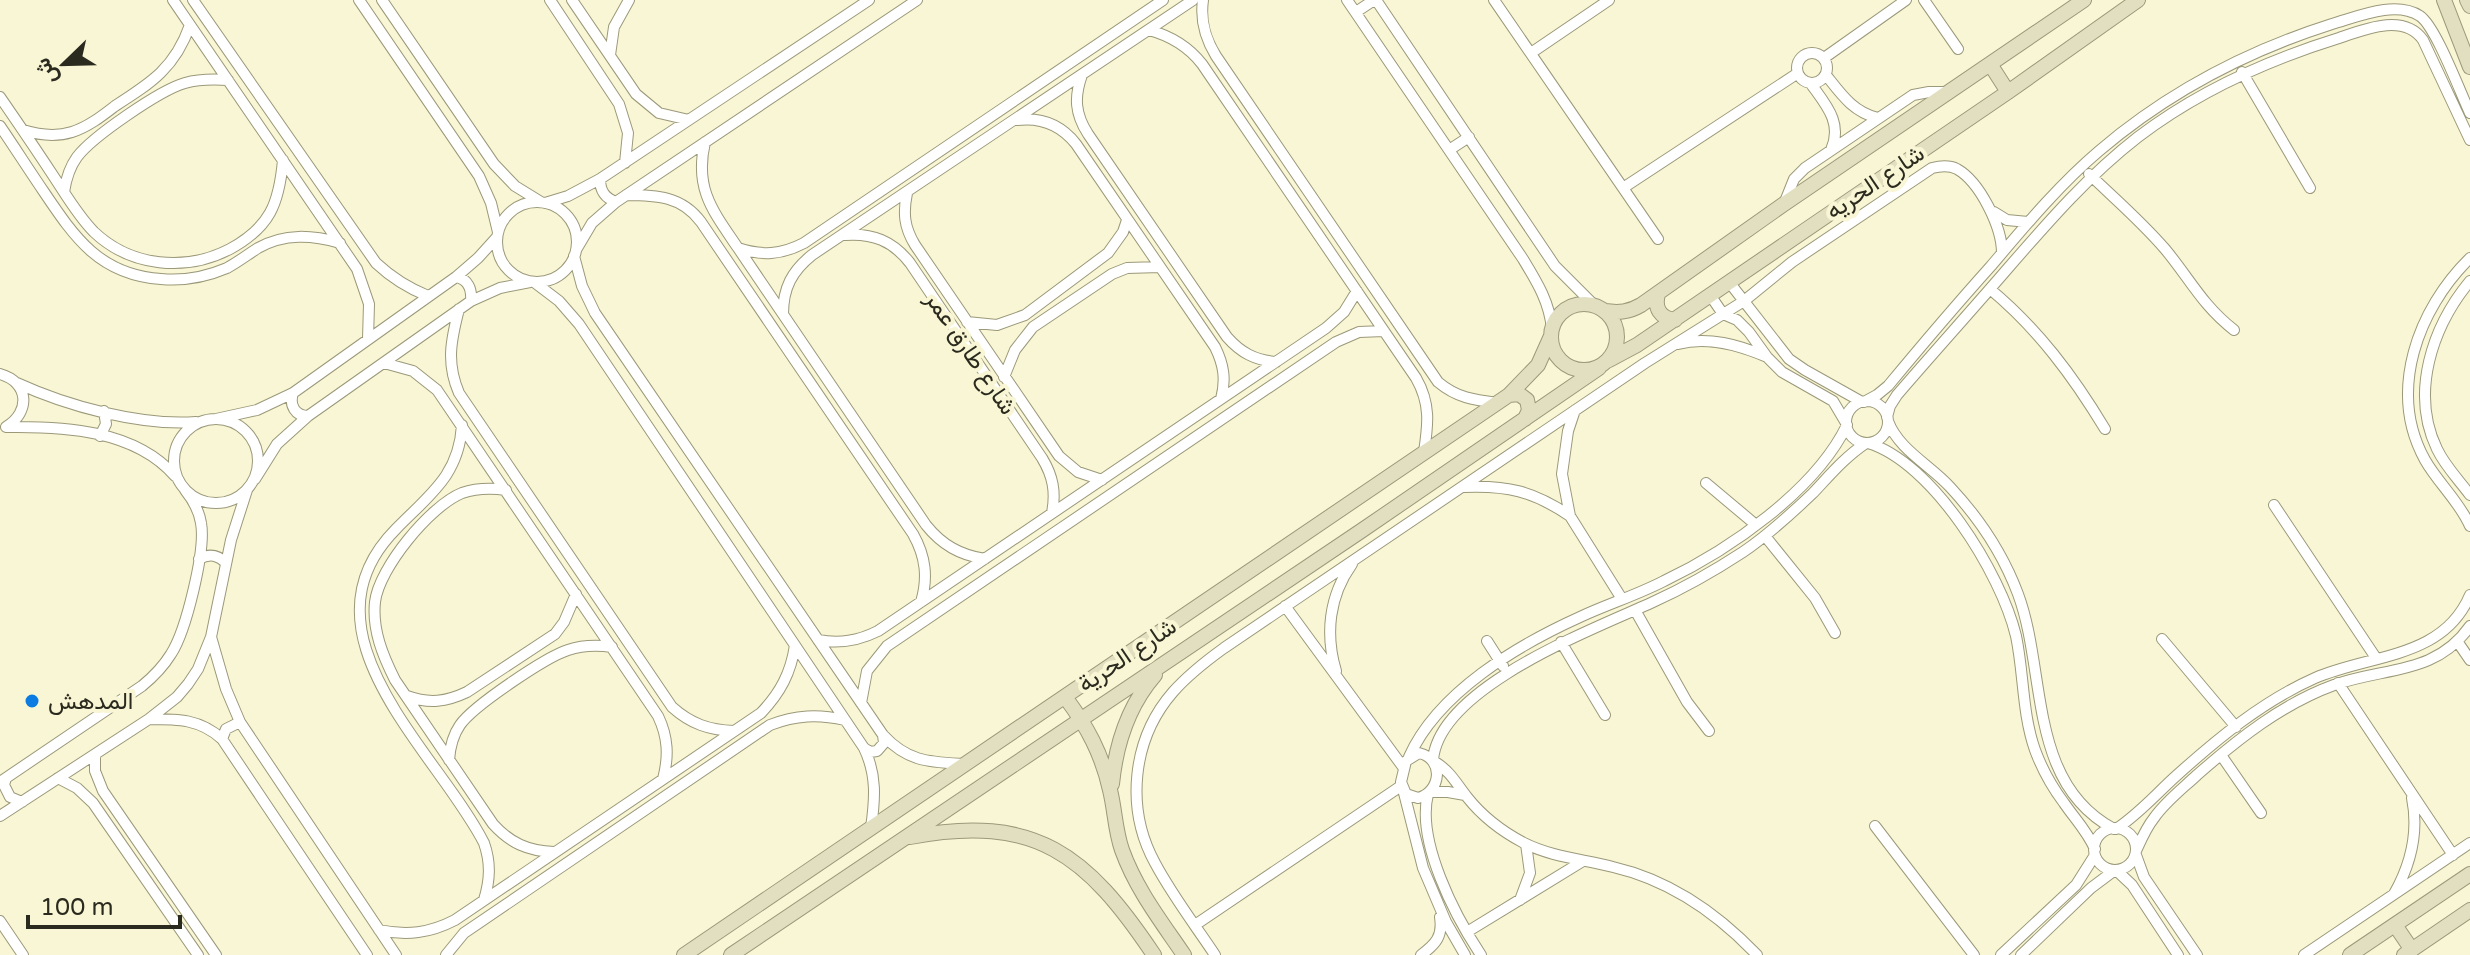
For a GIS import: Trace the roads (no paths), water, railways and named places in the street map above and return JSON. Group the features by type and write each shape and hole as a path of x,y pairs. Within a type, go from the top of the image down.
{"street":[{"path":"173,0 357,269 369,304 368,339"},
{"path":"193,0 376,263 409,288 428,296"},
{"path":"359,0 479,176 491,203 498,234"},
{"path":"382,0 494,164 515,186 555,206 570,220 577,240 575,253 582,286 602,322 883,735 903,753 917,759 964,764"},
{"path":"550,0 612,91 625,118 628,133 625,163"},
{"path":"572,0 646,105 659,113 689,120"},
{"path":"610,55 614,27 629,0"},
{"path":"869,0 600,179 568,196 514,209 502,223 497,246 502,262 514,275 532,282 559,301 585,333 864,748 874,774 871,828"},
{"path":"185,490 196,499 209,503 236,499 247,490 277,444 308,416 471,301 500,288 543,282 559,276 571,263 592,223 621,198 917,0"},
{"path":"738,248 764,254 791,250 804,243 1163,0"},
{"path":"783,314 786,286 812,255 1193,0"},
{"path":"1203,0 1202,20 1210,47 1438,382 1449,392 1463,398 1503,399 1519,394 1527,400 1529,410 1525,419"},
{"path":"1347,0 1523,259 1551,314 1557,356 1566,365 1579,370 1604,364 1616,348 1618,335 1614,322 1555,266 1375,0 1356,12"},
{"path":"1494,0 1658,239"},
{"path":"1531,53 1609,0"},
{"path":"1824,58 1906,0"},
{"path":"1924,0 1958,49"},
{"name":"شارع الحريه","path":"1600,308 1618,313 1631,311 1658,294 1784,204 2084,0"},
{"name":"شارع الحريه","path":"1604,364 1675,320 2138,0"},
{"path":"2444,0 2470,67"},
{"path":"2467,0 2470,6"},
{"path":"1465,955 1423,868 1402,787 1406,762 1425,728 1469,685 1500,662 1561,626 1698,564 1759,522 1818,468 1834,447 1849,412 1888,386 2028,222 2081,167 2153,109 2236,62 2300,35 2368,15 2402,10 2419,16 2430,28 2436,54 2470,140"},
{"path":"2368,15 2372,29"},
{"path":"2414,30 2419,16"},
{"path":"382,33 397,23"},
{"path":"23,130 48,135 62,134 92,122 153,81 173,60 190,25"},
{"path":"1481,955 1442,879 1425,819 1429,793 1436,780 1434,761 1437,741 1447,724 1470,702 1508,674 1561,642 1709,573 1768,533 1849,455 1882,436 1890,406 1897,395 2044,226 2092,177 2169,115 2244,75 2313,46 2372,29 2401,25 2414,30 2436,54 2470,113"},
{"path":"1149,30 1175,39 1196,56 1416,378 1428,412 1424,452"},
{"path":"1196,56 1200,47 1210,47"},
{"path":"1811,84 1820,82 1826,75 1827,66 1824,58 1811,53 1803,56 1798,64 1798,73 1811,84 1833,117 1835,137 1831,150"},
{"path":"2236,62 2310,188"},
{"path":"1990,64 2008,92"},
{"path":"1623,188 1798,73"},
{"path":"1082,75 1076,101 1078,115 1088,134 1221,330 1243,353 1276,362"},
{"path":"1826,75 1851,105 1878,118"},
{"path":"64,192 70,168 77,157 102,135 162,93 202,79 228,80"},
{"path":"153,81 162,93"},
{"path":"612,91 620,90 627,81"},
{"path":"1784,204 1798,173 1878,118 1913,95 1949,92"},
{"path":"0,97 84,222 115,248 137,258 171,264 196,261 221,254 251,235 276,204 283,160"},
{"path":"1833,117 1851,105"},
{"path":"1015,121 1049,122 1068,134 1076,144 1210,339 1223,367 1221,399"},
{"path":"92,122 93,131 102,135"},
{"path":"0,126 72,233 99,258 133,274 152,279 190,279 226,268 259,248 290,237 315,237 340,243"},
{"path":"970,131 980,144"},
{"path":"1076,144 1078,134 1088,134"},
{"path":"1449,150 1469,137"},
{"path":"705,142 702,157 705,192 738,248 926,525 944,544 957,552 985,559"},
{"path":"479,176 489,174 494,164"},
{"path":"2081,167 2165,249 2203,302 2234,330"},
{"path":"1215,955 1154,863 1141,828 1136,792 1140,755 1153,721 1174,690 1203,664 1459,487 1672,345 1744,301 1792,262 1932,168 1957,169 1971,182 2000,229 2002,253"},
{"path":"600,179 602,191 610,200 654,195 687,206 701,222 913,534 924,559 926,573 921,602"},
{"name":"شارع طارق عمر","path":"907,193 904,220 908,233 1004,377 1054,450 1078,472 1102,480"},
{"path":"1989,208 2007,220 2028,222"},
{"path":"701,222 703,211 715,213"},
{"path":"967,322 997,325 1025,315 1088,269 1116,243 1127,220"},
{"path":"1323,242 1336,233"},
{"path":"0,374 45,395 104,411 169,422 202,421 257,410 293,393 456,277 498,234"},
{"path":"251,235 258,239 259,248"},
{"name":"شارع طارق عمر","path":"843,235 869,235 882,239 902,254 1042,458 1054,488 1052,513"},
{"path":"804,243 803,251 812,255"},
{"path":"348,254 362,244"},
{"path":"902,254 906,246 915,245"},
{"path":"1523,259 1531,261 1539,258 1543,246"},
{"path":"133,274 137,258"},
{"path":"2470,258 2450,280 2426,318 2412,361 2409,383 2411,422 2421,450 2470,526"},
{"path":"1004,377 1015,350 1033,327 1098,282 1127,268 1160,267"},
{"path":"1088,269 1097,270 1100,275 1098,282"},
{"path":"456,277 470,287 471,301"},
{"path":"2470,281 2457,297 2440,329 2425,383 2427,419 2432,436 2439,453 2470,495"},
{"path":"1729,282 1789,359 1863,402 1881,407 1899,441 1949,486 1988,536 2009,573 2024,613 2034,651 2043,725 2061,772 2087,809 2115,829 2128,833 2136,844 2144,877 2194,951 2207,955"},
{"path":"1990,289 2045,341 2105,429"},
{"path":"818,640 843,642 878,631 1326,328 1344,312 1357,291"},
{"path":"1658,294 1656,306 1659,312 1675,320"},
{"path":"1710,295 1723,314 1737,320 1767,357 1790,378 1833,401 1855,439 1889,452 1913,471 1946,505 1975,543 1995,579 2010,617 2019,653 2029,730 2043,768 2063,802 2086,831 2103,866 2115,870 2132,885 2178,955"},
{"path":"1552,333 1557,317 1567,309 1580,304 1600,308"},
{"path":"459,309 450,349 453,379 459,393 672,707 706,728 734,731"},
{"path":"1025,315 1025,324 1033,327"},
{"path":"585,333 589,321 595,319 602,322"},
{"path":"1326,328 1336,333 1336,342"},
{"path":"1210,339 1219,338 1221,330"},
{"path":"861,703 867,671 887,646 1336,342 1359,332 1384,331"},
{"name":"شارع الحرية","path":"684,955 1503,399 1538,365 1552,333"},
{"path":"1672,345 1688,341 1720,342 1767,357"},
{"path":"0,363 22,390 23,408 20,416 2,428"},
{"path":"384,363 399,365 426,379 447,403 612,647 658,716 667,740 667,766 663,779"},
{"name":"شارع الحرية","path":"731,955 1604,364"},
{"path":"1416,378 1427,377 1429,370"},
{"path":"2409,383 2425,383"},
{"path":"293,393 294,409 308,416"},
{"path":"447,403 451,395 459,393"},
{"path":"830,413 843,404"},
{"path":"1575,410 1563,463 1564,495 1570,516 1622,599"},
{"path":"100,436 106,424 104,411"},
{"path":"216,419 230,421 252,438 257,451 255,479"},
{"path":"178,479 174,465 175,451 190,428 202,421"},
{"path":"462,425 458,451 448,475 393,532 370,564 359,598 361,633 381,687 479,833 488,854 489,878 484,900"},
{"path":"2,428 52,428 100,436 141,448 166,465 178,479 199,513 202,526 199,559 180,638 164,665 129,696 3,780 10,797 22,802"},
{"path":"1156,444 1165,458"},
{"path":"1042,458 1051,459 1054,450"},
{"path":"677,470 695,458"},
{"path":"1706,483 1759,522 1815,598 1835,633"},
{"path":"439,486 449,500"},
{"path":"1459,487 1517,490 1552,504 1570,516"},
{"path":"506,490 476,489 449,500 408,540 386,571 376,599 376,630 387,664 405,695 493,824 502,835 527,848 556,852"},
{"path":"0,816 149,719 188,684 211,637 226,563 247,490"},
{"path":"2274,505 2376,658"},
{"path":"1344,507 1361,531"},
{"path":"913,534 920,537 925,535 926,525"},
{"path":"1975,543 1988,536"},
{"path":"199,559 217,556 226,563"},
{"path":"1337,677 1331,656 1331,612 1337,591 1355,558"},
{"path":"561,572 575,564"},
{"path":"405,695 420,701 436,702 467,692 555,634 576,594"},
{"path":"2001,955 2076,885 2103,833 2115,829 2142,809 2226,734 2298,686 2334,670 2410,651 2434,639 2454,622 2470,595"},
{"path":"1285,606 1337,677 1406,762"},
{"path":"1635,610 1682,695 1709,731"},
{"path":"2010,617 2024,613"},
{"path":"2021,955 2098,881 2131,864 2149,826 2166,804 2235,744 2309,695 2338,683 2417,666 2445,651 2470,626"},
{"path":"361,633 376,630"},
{"path":"878,631 879,641 887,646"},
{"path":"211,637 226,689 240,722 396,955"},
{"path":"2162,639 2236,727"},
{"path":"1487,641 1508,674"},
{"path":"2457,641 2470,660"},
{"path":"1561,642 1605,715"},
{"path":"542,643 549,646 552,657"},
{"path":"379,930 418,933 455,920 761,713 784,684 793,661 795,645"},
{"path":"449,760 454,736 476,707 552,657 581,646 612,647"},
{"path":"1111,792 1117,749 1132,709 1142,690 1169,659"},
{"path":"2338,683 2453,855"},
{"path":"2023,691 2038,689"},
{"path":"467,692 470,703 476,707"},
{"path":"1065,697 1081,718 1098,750 1111,792 1120,845 1130,870 1184,955"},
{"path":"658,716 667,715 672,707"},
{"path":"761,713 768,715 770,725"},
{"path":"446,955 464,933 770,725 797,716 845,720"},
{"path":"149,719 190,720 202,724 222,739 362,952"},
{"path":"222,739 230,725 240,722"},
{"path":"2226,734 2235,744"},
{"path":"864,748 870,752 877,751 883,746 883,735"},
{"path":"1406,762 1419,753 1434,761 1452,775 1465,795 1500,828 1526,844 1554,855 1627,871 1670,887 1715,916 1751,953"},
{"path":"95,755 95,771 103,791 216,955"},
{"path":"2221,755 2261,813"},
{"path":"58,778 77,788 93,803 198,955"},
{"path":"1195,925 1402,787"},
{"path":"1402,787 1406,794 1418,798 1429,793 1465,795"},
{"path":"2393,896 2403,878 2414,844 2411,792"},
{"path":"607,817 616,830"},
{"path":"479,833 486,832 493,824"},
{"path":"1875,826 1974,955"},
{"path":"902,839 970,829 994,830 1039,843 1060,853 1097,881 1124,911 1154,955"},
{"path":"2304,955 2470,843"},
{"path":"1520,900 1530,873 1526,844"},
{"path":"828,858 842,880"},
{"path":"1467,932 1583,861"},
{"path":"2350,955 2470,874"},
{"path":"1421,955 1437,950 1440,933 1438,904"},
{"path":"2395,925 2408,952 2470,910"},
{"path":"455,920 456,929 464,933"},
{"path":"0,921 4,934 23,955"},
{"path":"1142,936 1161,922"}],"place":[{"name":"المدهش","path":"32,701"}]}
